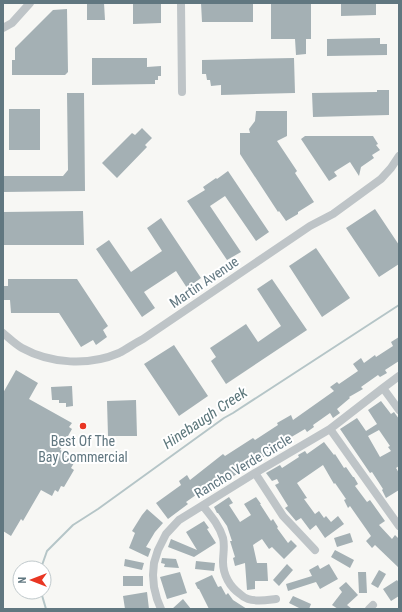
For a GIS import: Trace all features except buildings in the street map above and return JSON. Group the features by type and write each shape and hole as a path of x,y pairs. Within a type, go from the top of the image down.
{"street":[{"path":"3,28 12,23 30,3"},
{"path":"181,3 182,92"},
{"name":"Martin Avenue","path":"3,333 22,348 37,355 68,362 85,362 119,353 143,339 310,226 333,214 381,179 399,156"},
{"name":"Rancho Verde Circle","path":"161,609 156,599 154,587 154,563 158,550 166,534 179,520 330,429 399,376"},
{"path":"383,388 399,410"},
{"path":"330,429 399,526"},
{"path":"255,473 283,516 315,550"},
{"path":"203,506 218,526 223,539 224,572 228,582 235,590 247,599 276,599"}],"waterway":[{"name":"Hinebaugh Creek","path":"44,560 47,551 73,525 98,509 224,418 399,305"},
{"name":"Hinebaugh Creek","path":"43,600 46,609"}],"place":[{"name":"Best Of The Bay Commercial","path":"83,426"}]}
